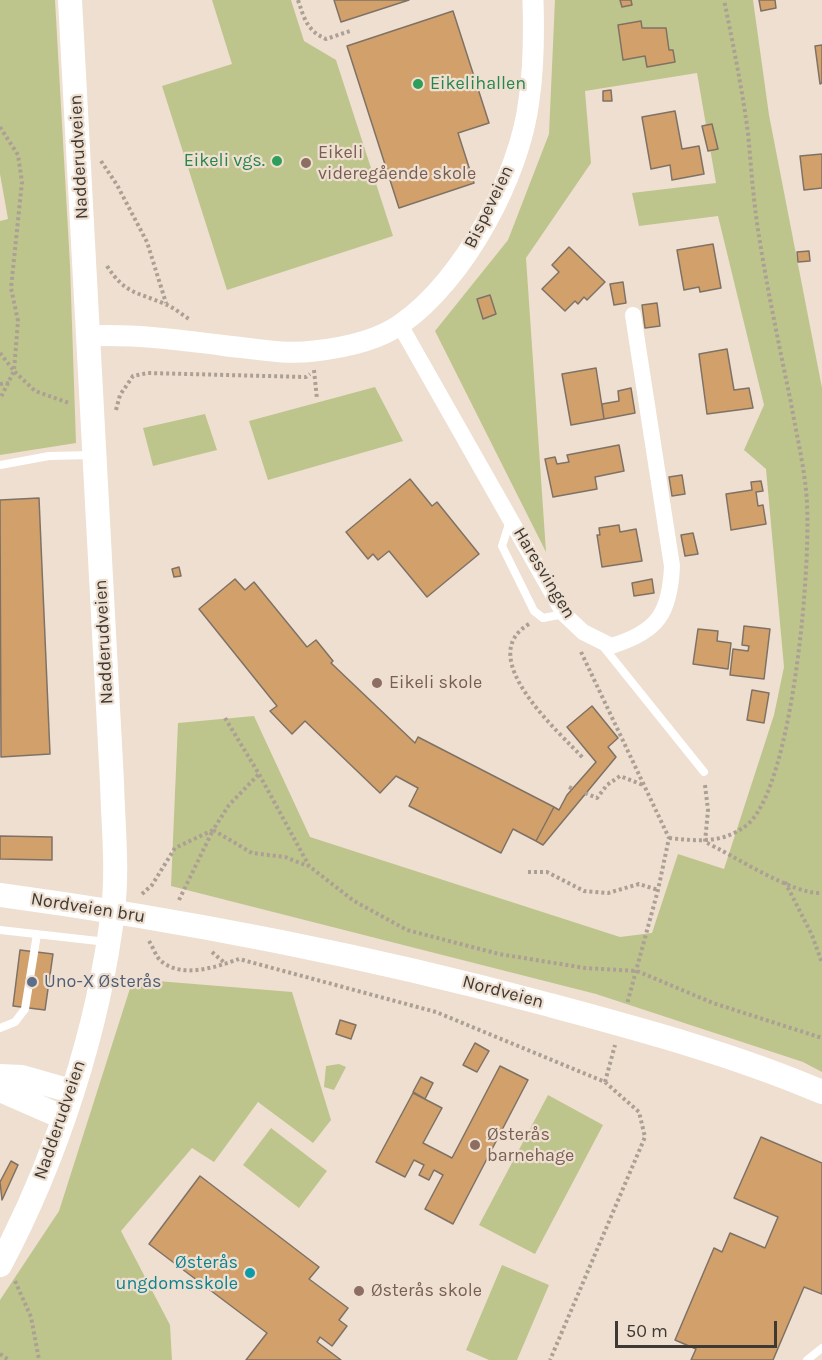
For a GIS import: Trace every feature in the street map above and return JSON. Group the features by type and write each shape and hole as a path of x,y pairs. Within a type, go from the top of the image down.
{"main road":[{"name":"Nadderudveien","path":"5,1268 45,1168 71,1091 97,1003 113,909 115,864 70,0"},
{"name":"Nordveien bru","path":"0,895 176,914"},
{"name":"Nordveien","path":"176,914 475,985 637,1028 822,1092"},
{"path":"0,1076 22,1077 71,1091"},
{"path":"0,1090 62,1117"}],"street":[{"name":"Bispeveien","path":"88,336 130,334 276,352 313,361 400,325 456,269 479,235 501,192 529,102 534,40 532,0"},
{"path":"600,642 611,646 650,629 662,615 671,592 672,566 633,315"},
{"name":"Haresvingen","path":"400,325 564,614 583,633 600,642"}],"lane":[{"path":"0,465 49,456 94,455"},
{"path":"511,518 502,546 534,611 543,618 564,614"},
{"path":"600,642 616,665 704,772"},
{"path":"0,930 107,942"},
{"path":"0,1028 15,1022 25,1009 38,934"},
{"path":"807,1360 822,1348"}],"path":[{"path":"298,0 307,26 317,35 326,39 350,31"},
{"path":"705,842 735,834 749,822 762,803 775,772 797,667 808,551 804,473 762,253 741,81 724,0"},
{"path":"0,127 18,155 22,182 11,288 18,321 15,371 0,399"},
{"path":"100,159 117,185 147,242 166,304"},
{"path":"132,293 166,304 195,322"},
{"path":"0,353 35,391 69,403"},
{"path":"120,395 133,376 148,373 306,377 313,361"},
{"path":"313,361 317,399"},
{"path":"0,384 10,383"},
{"path":"543,618 517,631 512,638 508,649 513,669 538,711 584,759"},
{"path":"580,651 669,838 638,971 631,991"},
{"path":"225,718 259,774 309,866"},
{"path":"704,772 708,810 705,842"},
{"path":"176,914 213,830 229,805 259,774"},
{"path":"585,793 597,798 620,776 644,785"},
{"path":"213,830 252,853 285,856 309,866 354,901 407,930 499,954 585,968 638,971 713,1003 822,1038"},
{"path":"135,899 152,885 175,848 213,830"},
{"path":"669,838 705,842 784,882 819,893 822,898"},
{"path":"528,872 546,872 584,891 608,893 639,884 658,890"},
{"path":"784,882 812,935 822,963"},
{"path":"149,939 160,960 176,970 211,969 239,959 436,1012 605,1082 639,1112 645,1137 550,1360"},
{"path":"605,1082 607,1072"},
{"path":"5,1268 31,1317 39,1360"},
{"path":"0,1354 9,1360"}],"green space":[{"path":"0,0 55,0 70,265 76,443 0,455 0,221 8,219 0,174"},
{"name":"Eikeli vgs.","path":"212,0 291,0 304,41 336,60 393,236 227,290 162,86 232,64"},
{"path":"555,0 753,0 769,115 822,388 822,1072 803,1062 596,994 171,886 178,723 254,716 310,837 620,937 652,933 678,854 724,869 774,715 784,667 766,469 744,450 764,405 718,216 639,226 632,193 716,183 697,73 585,91 591,163 526,258 546,552 435,331 508,240 549,134"},
{"path":"375,387 403,441 268,480 249,421"},
{"path":"205,414 217,450 153,466 143,428"},
{"path":"133,979 292,992 331,1120 313,1143 258,1102 214,1162 192,1148 121,1231 170,1325 172,1360 0,1360 0,1300 59,1211"},
{"path":"339,1064 346,1067 334,1090 324,1087 326,1066"},
{"path":"548,1095 603,1125 535,1254 479,1225"},
{"path":"271,1128 327,1171 299,1208 243,1165"},
{"path":"502,1265 549,1285 517,1360 489,1360 466,1350"}],"building":[{"path":"334,0 409,0 341,22"},
{"path":"620,0 631,0 632,5 622,7"},
{"path":"759,0 775,0 776,8 761,11"},
{"name":"Eikelihallen","path":"453,11 489,123 458,133 474,183 399,208 347,46"},
{"path":"641,21 642,28 666,28 669,50 673,50 675,62 647,67 645,56 623,60 618,25"},
{"path":"822,45 822,83 820,84 815,46"},
{"path":"611,90 612,101 603,101 603,91"},
{"path":"675,111 682,149 699,146 704,174 672,180 670,165 651,169 642,117"},
{"path":"712,124 718,149 708,151 702,126"},
{"path":"822,154 822,188 804,190 800,156"},
{"path":"713,244 721,288 700,292 699,287 684,290 677,250"},
{"path":"569,247 605,282 587,300 584,297 578,304 575,301 565,311 542,289 559,272 552,265"},
{"path":"809,251 810,261 798,262 797,252"},
{"path":"623,282 626,303 614,305 610,284"},
{"path":"490,295 496,314 483,319 477,299"},
{"path":"657,303 660,326 645,328 642,305"},
{"path":"727,349 734,390 749,388 753,408 707,414 699,354"},
{"path":"596,368 604,419 571,425 562,374"},
{"path":"631,388 635,413 604,419 602,404 619,401 618,391"},
{"path":"619,445 624,471 595,477 597,489 553,497 545,459 555,457 557,464 569,462 567,455"},
{"path":"682,475 685,494 672,496 669,477"},
{"path":"410,479 432,506 437,502 479,554 427,597 389,551 378,560 373,554 368,559 346,532"},
{"path":"761,481 763,491 756,492 758,506 763,505 766,524 731,530 726,494 752,490 751,482"},
{"path":"39,498 50,754 1,757 0,500"},
{"path":"619,525 620,532 636,529 642,561 602,567 597,535 600,535 599,528"},
{"path":"693,533 698,554 685,556 681,535"},
{"path":"179,567 181,576 174,577 172,569"},
{"path":"235,579 245,590 254,582 307,647 316,640 333,661 331,663 415,743 418,737 554,807 536,841 513,829 501,853 409,806 418,788 396,776 380,793 305,721 292,734 270,711 277,706 199,609"},
{"path":"652,579 654,593 634,596 632,583"},
{"path":"744,626 770,629 764,679 730,675 733,649 748,651 749,646 742,645"},
{"path":"698,629 718,631 717,641 731,643 728,669 693,664"},
{"path":"752,690 769,693 764,723 747,720"},
{"path":"592,706 618,738 608,747 616,757 543,845 536,841 554,807 559,810 567,795 596,762 567,727"},
{"path":"0,836 52,837 52,860 0,859"},
{"path":"20,950 53,954 45,1010 13,1006"},
{"path":"340,1020 356,1025 351,1039 336,1034"},
{"path":"475,1043 489,1051 477,1072 463,1065"},
{"path":"500,1066 528,1080 453,1224 425,1209 443,1175 434,1170 429,1180 419,1175 424,1165 414,1160 405,1177 376,1162 413,1093 442,1108 423,1143 452,1158"},
{"path":"421,1077 433,1083 425,1099 413,1092"},
{"path":"761,1137 822,1163 822,1294 804,1287 773,1360 691,1360 696,1349 675,1340 714,1248 722,1252 730,1233 765,1248 778,1217 734,1198"},
{"path":"11,1161 18,1165 2,1200 0,1182"},
{"name":"Østerås ungdomsskole","path":"200,1176 319,1267 309,1279 348,1308 339,1320 347,1326 332,1346 320,1337 317,1342 341,1360 246,1360 267,1333 149,1244"}],"place":[{"name":"Eikelihallen","path":"418,84"},
{"name":"Eikeli vgs.","path":"277,161"},
{"name":"Eikeli videregående skole","path":"306,163"},
{"name":"Eikeli skole","path":"377,683"},
{"name":"Uno-X Østerås","path":"32,982"},
{"name":"Østerås barnehage","path":"475,1145"},
{"name":"Østerås ungdomsskole","path":"250,1273"},
{"name":"Østerås skole","path":"359,1291"}]}
